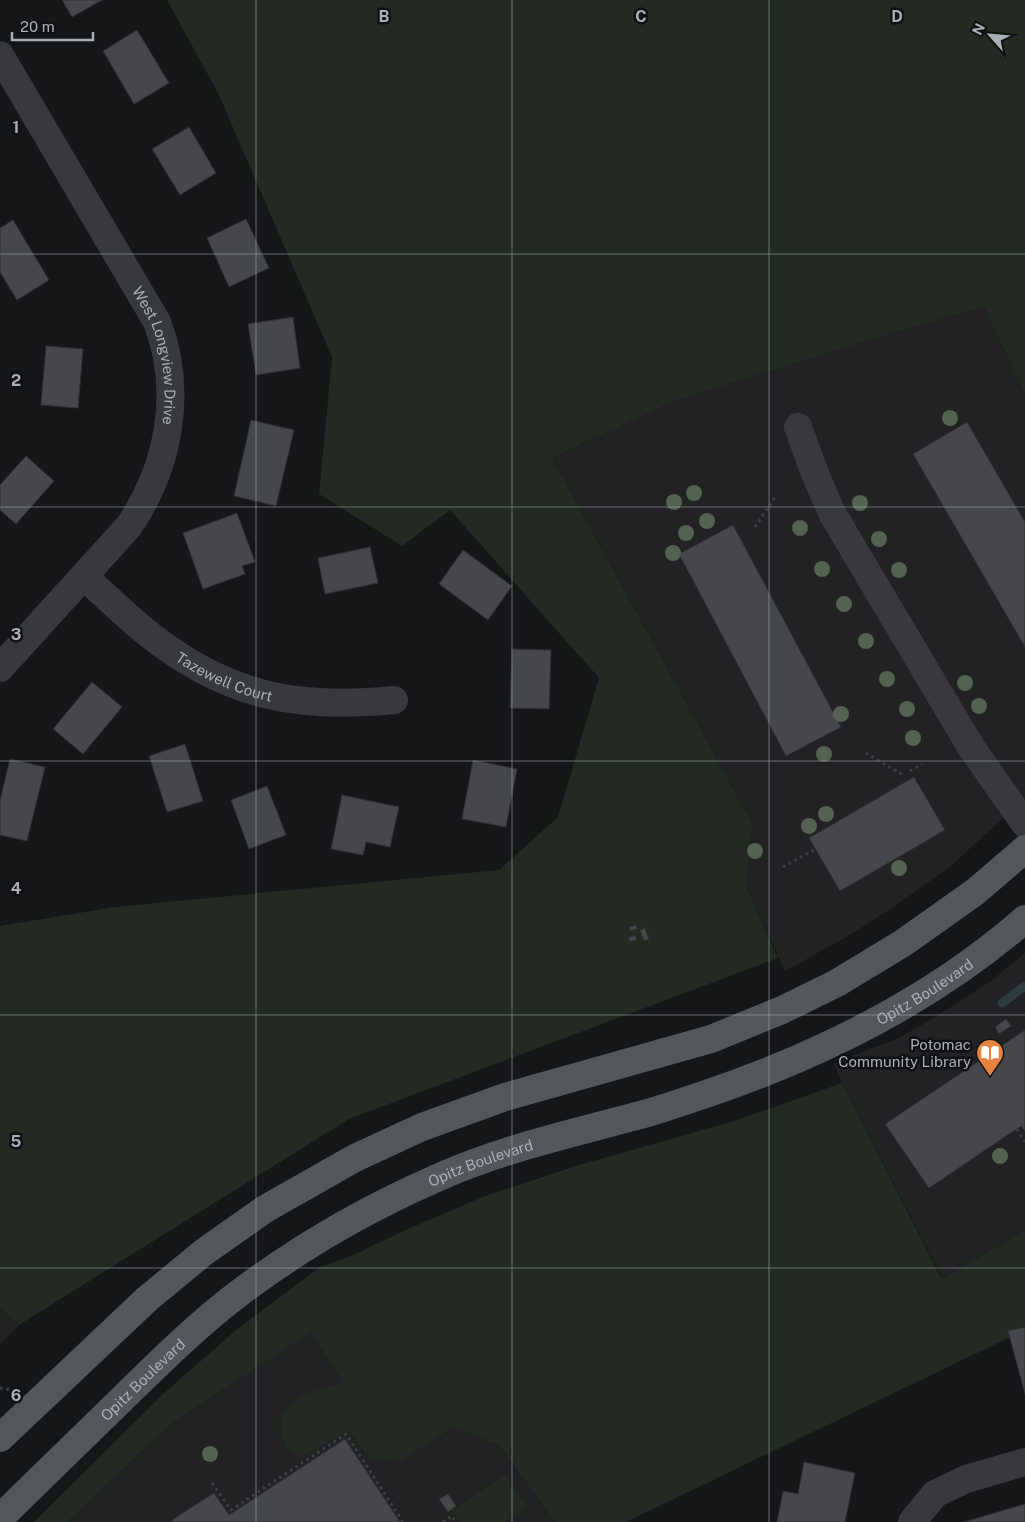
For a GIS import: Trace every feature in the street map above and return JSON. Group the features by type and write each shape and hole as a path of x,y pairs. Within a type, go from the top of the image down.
{"main road":[{"path":"0,1438 147,1299 204,1252 264,1210 355,1158 422,1127 505,1097 711,1039 782,1010 837,983 903,943 975,892 1025,849"},
{"name":"Opitz Boulevard","path":"0,1518 177,1345 238,1294 302,1248 370,1209 439,1176 511,1149 653,1112 753,1078 833,1043 895,1011 953,974 1025,919"}],"street":[{"name":"West Longview Drive","path":"0,55 157,322 164,340 170,370 171,408 166,445 157,474 142,507 129,526 0,668"},
{"path":"798,426 832,513 971,747 1025,824"},
{"name":"Tazewell Court","path":"84,576 157,641 192,665 230,684 270,697 307,702 355,704 394,700"},
{"path":"912,1522 935,1494 966,1479 1025,1462"}],"path":[{"path":"755,527 775,497"},
{"path":"866,753 903,775"},
{"path":"910,771 922,764"},
{"path":"783,867 814,850"},
{"path":"1016,1129 1025,1142"},
{"path":"212,1483 231,1510 346,1434 403,1522"},
{"path":"443,1522 452,1516 456,1522"}],"shaded area":[{"path":"167,0 1025,0 1025,394 984,307 880,337 675,401 552,458 753,825 746,886 778,958 349,1119 19,1325 0,1307 0,926 115,907 499,870 558,817 599,678 450,510 402,546 319,494 332,357 218,93"},
{"path":"984,307 1025,394 1025,798 951,866 889,910 843,939 785,971 746,886 753,825 552,458 675,401 880,337"},
{"path":"1025,953 1025,1230 943,1279 842,1083 834,1063 896,1039 927,1022 991,981"},
{"path":"842,1083 942,1279 1025,1230 1025,1330 626,1522 555,1522 499,1445 453,1427 400,1461 370,1459 349,1430 301,1457 286,1448 281,1424 283,1414 288,1407 304,1395 343,1382 311,1332 172,1423 67,1522 34,1522 162,1395 236,1330 320,1267 353,1255 485,1196 579,1165 734,1121"},
{"path":"0,1307 19,1325 0,1344"},
{"path":"311,1331 344,1382 499,1445 555,1522 67,1522 172,1423"},
{"path":"505,1475 527,1508 505,1522 460,1522 452,1510"}],"building":[{"path":"62,0 102,0 72,17"},
{"path":"137,30 169,83 134,104 103,51"},
{"path":"189,127 216,173 180,195 152,149"},
{"path":"246,219 269,268 229,287 207,238"},
{"path":"13,220 49,280 17,300 0,272 0,228"},
{"path":"293,317 300,368 256,375 248,324"},
{"path":"46,346 83,349 78,408 41,405"},
{"path":"251,420 294,430 276,506 234,496"},
{"path":"967,422 1025,522 1025,647 913,454"},
{"path":"26,456 54,481 16,524 0,510 0,485"},
{"path":"237,513 255,562 242,566 245,574 203,589 183,533"},
{"path":"733,525 841,727 786,756 679,554"},
{"path":"370,547 378,583 325,594 318,558"},
{"path":"463,550 512,586 488,620 439,584"},
{"path":"512,649 551,650 549,709 510,708"},
{"path":"92,682 122,707 83,754 53,729"},
{"path":"185,744 203,801 167,812 149,756"},
{"path":"10,759 45,767 27,841 0,835 0,800"},
{"path":"473,760 517,769 506,827 462,819"},
{"path":"914,777 945,830 840,891 809,838"},
{"path":"267,786 286,835 249,849 231,800"},
{"path":"342,795 399,807 390,847 366,842 363,855 331,849"},
{"path":"636,925 637,929 630,931 629,927"},
{"path":"645,928 649,939 644,941 640,930"},
{"path":"635,935 637,939 630,942 628,938"},
{"path":"1006,1019 1011,1026 999,1034 995,1027"},
{"name":"Potomac Community Library","path":"1025,1030 1025,1131 1021,1126 929,1188 885,1124"},
{"path":"1025,1327 1025,1394 1008,1331"},
{"path":"345,1439 400,1522 173,1522 172,1520 214,1493 229,1515"},
{"path":"804,1462 855,1473 845,1522 777,1522 783,1491 798,1494"},
{"path":"448,1494 456,1506 448,1512 439,1499"},
{"path":"1025,1504 1025,1522 964,1522"}],"waterway":[{"path":"1002,1003 1025,986"}],"place":[{"name":"Potomac Community Library","path":"990,1077"}]}
